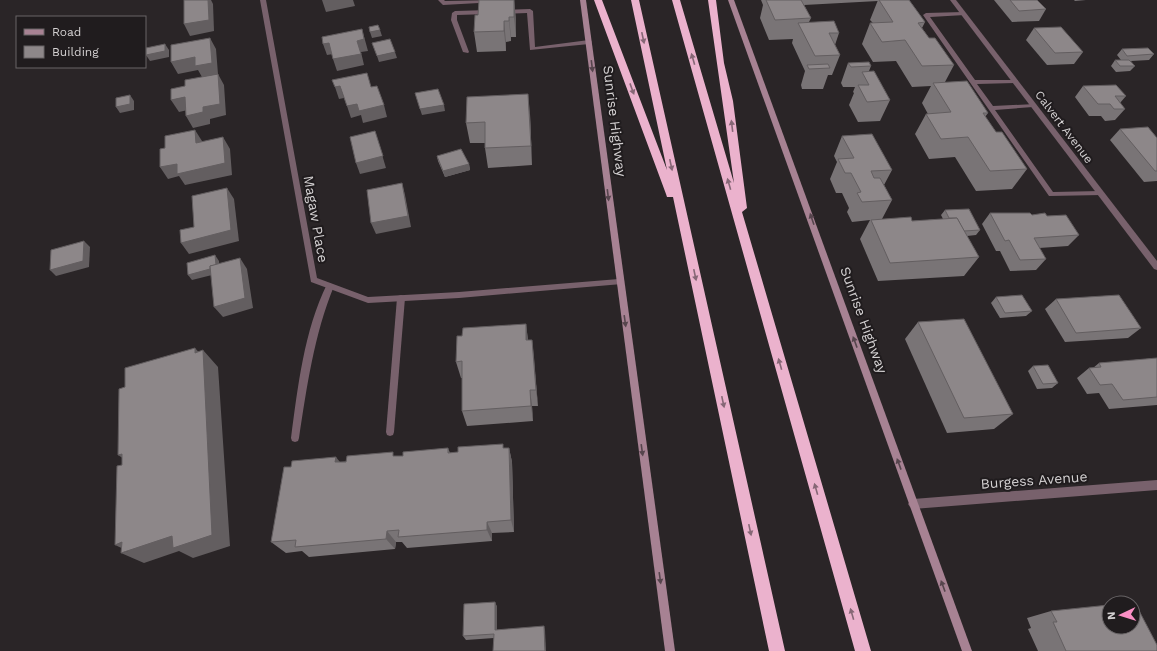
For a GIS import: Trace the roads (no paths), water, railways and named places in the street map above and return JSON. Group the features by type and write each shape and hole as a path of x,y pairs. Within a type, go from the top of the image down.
{"highway":[{"path":"598,0 687,237"},
{"path":"635,0 777,651"},
{"path":"676,0 863,651"},
{"path":"712,0 720,62 728,101 747,248"}],"main road":[{"name":"Sunrise Highway","path":"583,0 670,651"},
{"name":"Sunrise Highway","path":"732,0 966,651"}],"street":[{"name":"Magaw Place","path":"263,0 314,280 368,300 620,282"},
{"path":"441,0 443,3 497,0"},
{"name":"Calvert Avenue","path":"953,0 1157,267"},
{"path":"500,12 530,11 532,49 550,48 568,43 589,42"},
{"path":"466,52 454,20 454,13 492,12"},
{"path":"963,14 926,15 1051,194 1100,192"},
{"path":"973,82 1015,81"},
{"path":"990,108 1033,105"},
{"path":"295,438 309,349 318,313 330,286"},
{"path":"390,432 400,298"},
{"name":"Burgess Avenue","path":"913,504 1157,485"}]}
